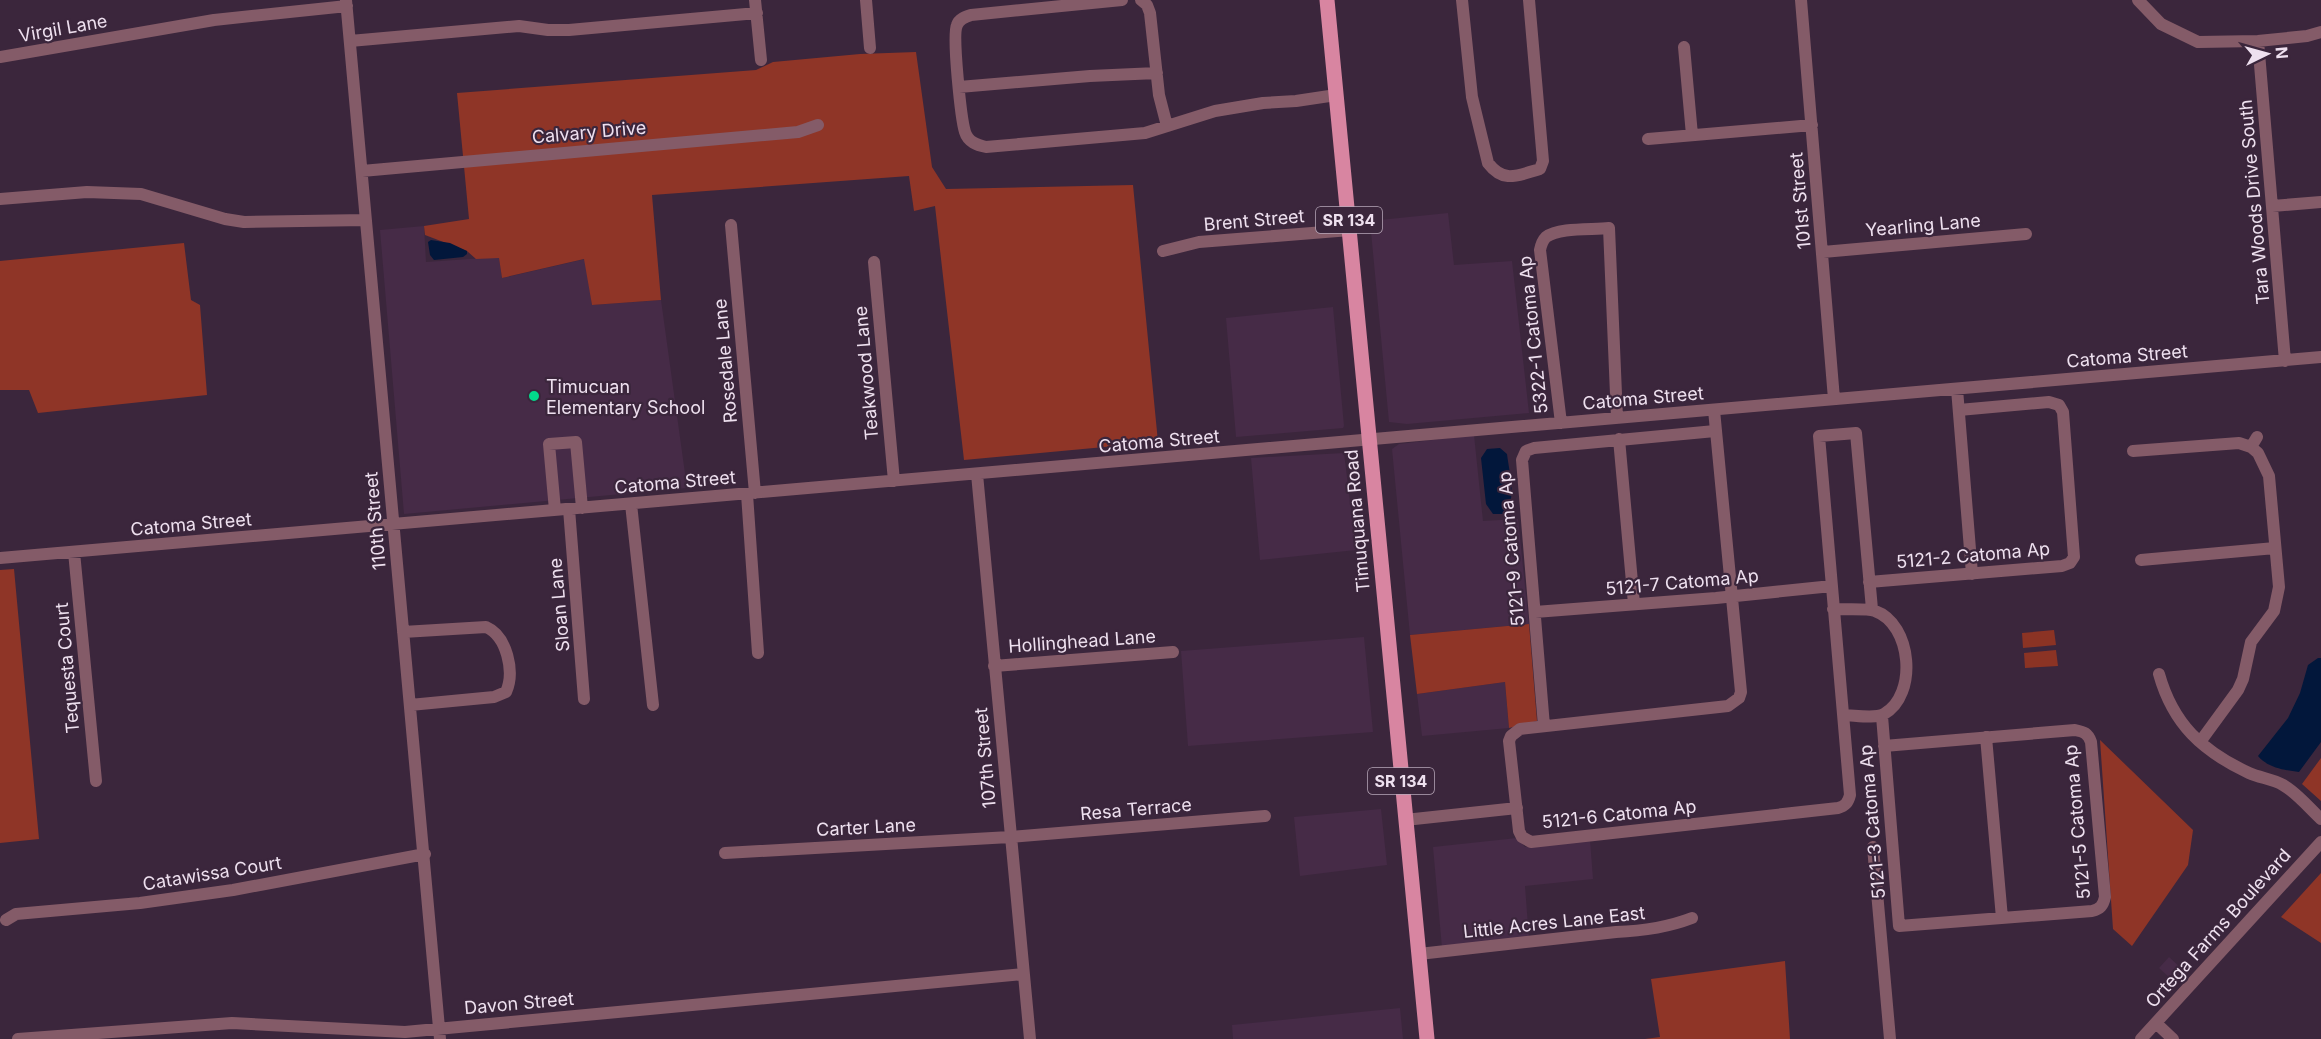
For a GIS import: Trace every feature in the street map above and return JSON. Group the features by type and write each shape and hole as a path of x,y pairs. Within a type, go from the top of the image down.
{"main road":[{"name":"Timuquana Road","path":"1327,0 1427,1039"}],"street":[{"path":"866,0 870,48"},
{"path":"1122,0 966,17 959,21 955,36 959,87 965,133 971,142 979,146 1145,133 1215,111 1336,95"},
{"path":"1141,0 1147,5 1150,13 1159,95 1167,126"},
{"path":"1462,0 1472,97 1488,164 1494,172 1507,177 1540,169 1543,161 1529,0"},
{"name":"101st Street","path":"1801,0 1833,399"},
{"path":"2138,0 2161,24 2193,40 2207,43 2258,41 2321,33"},
{"name":"110th Street","path":"347,3 440,1034"},
{"name":"Virgil Lane","path":"0,57 214,20 347,3"},
{"path":"350,41 519,26 569,30 756,6 761,60"},
{"name":"Tara Woods Drive South","path":"2258,41 2285,361"},
{"path":"1684,47 1692,135"},
{"path":"959,87 1157,73"},
{"name":"Calvary Drive","path":"362,171 798,132 818,125"},
{"path":"1648,139 1812,125"},
{"path":"0,199 87,192 141,194 225,219 244,222 366,220"},
{"path":"2272,206 2321,202"},
{"name":"Rosedale Lane","path":"731,225 751,493 758,653"},
{"name":"5322-1 Catoma Ap","path":"1561,423 1540,250 1543,241 1555,233 1609,228 1617,418"},
{"name":"Brent Street","path":"1163,251 1199,242 1350,230"},
{"name":"Yearling Lane","path":"1823,252 2026,234"},
{"name":"Teakwood Lane","path":"874,262 894,481"},
{"name":"Catoma Street","path":"0,558 2321,357"},
{"path":"1957,389 1972,574"},
{"name":"5121-2 Catoma Ap","path":"1869,582 2062,566 2070,563 2074,557 2063,412 2059,405 2049,402 1959,410"},
{"name":"5121-6 Catoma Ap","path":"1713,410 1741,692 1735,702 1728,706 1520,729 1511,735 1509,741 1519,831 1522,837 1531,842 1844,806 1849,801 1850,795 1819,436 1856,433 1869,582"},
{"name":"5121-9 Catoma Ap","path":"1544,726 1522,460 1526,452 1534,448 1715,430"},
{"path":"1619,440 1634,604"},
{"name":"Sloan Lane","path":"555,510 549,444 576,442 576,508 584,699"},
{"path":"2133,451 2226,442 2254,442 2269,476 2278,587 2274,611 2251,642 2243,679 2238,690 2200,742"},
{"name":"107th Street","path":"976,474 1030,1039"},
{"path":"631,504 652,705"},
{"path":"2141,560 2275,548"},
{"name":"Tequesta Court","path":"74,552 96,781"},
{"path":"1869,582 1872,609"},
{"name":"5121-7 Catoma Ap","path":"1535,612 1730,597 1832,586"},
{"path":"1833,609 1854,611 1872,609 1888,619 1896,628 1905,653 1906,669 1899,699 1890,710 1882,716 1843,715"},
{"path":"403,632 486,627 500,637 506,653 510,676 506,692 494,697 410,705"},
{"name":"Hollinghead Lane","path":"994,666 1173,652"},
{"path":"2159,674 2165,697 2177,717 2200,742 2213,753 2250,774 2285,786 2321,819"},
{"name":"5121-3 Catoma Ap","path":"1882,716 1899,926"},
{"name":"5121-5 Catoma Ap","path":"1884,746 2075,730 2089,735 2105,897 2104,904 2099,909 2091,911 1899,926"},
{"path":"1986,737 2002,918"},
{"path":"1405,819 1517,808"},
{"name":"Resa Terrace","path":"1010,837 1265,816"},
{"name":"Carter Lane","path":"725,853 1010,837"},
{"name":"Ortega Farms Boulevard","path":"2141,1039 2321,842"},
{"path":"1873,848 1890,1039"},
{"name":"Catawissa Court","path":"6,920 16,914 140,903 233,890 424,854"},
{"name":"Little Acres Lane East","path":"1419,954 1661,929 1692,918"},
{"name":"Davon Street","path":"18,1039 223,1023 440,1034 1023,974"},
{"path":"2156,1023 2173,1039"}],"shaded area":[{"path":"916,52 932,167 946,189 1133,185 1158,442 964,460 935,206 914,211 909,176 652,195 661,300 592,305 584,259 502,278 499,258 476,259 467,251 425,235 424,226 469,219 457,93 756,70 773,62 860,54"},
{"path":"1448,213 1454,265 1512,261 1529,413 1407,424 1389,422 1370,221"},
{"name":"Timucuan Elementary School","path":"424,226 426,262 499,257 502,278 585,259 592,305 661,300 687,488 404,514 380,230"},
{"path":"184,243 191,300 200,305 207,395 38,413 29,390 0,390 0,261"},
{"path":"1333,307 1343,428 1236,437 1226,318"},
{"path":"1474,435 1483,521 1518,519 1529,624 1410,635 1392,449 1399,444"},
{"path":"1344,453 1356,550 1260,560 1251,458"},
{"path":"14,569 39,839 0,843 0,570"},
{"path":"1529,624 1537,721 1509,728 1505,682 1417,694 1410,635"},
{"path":"2054,630 2056,645 2023,648 2022,633"},
{"path":"1364,637 1373,732 1188,746 1181,651"},
{"path":"2056,650 2058,666 2025,668 2024,653"},
{"path":"1505,682 1509,728 1422,736 1417,694"},
{"path":"2100,740 2193,830 2188,865 2132,946 2113,929"},
{"path":"2321,758 2321,801 2302,784"},
{"path":"1381,809 1387,865 1300,876 1294,817"},
{"path":"1517,838 1525,847 1590,840 1593,879 1525,886 1529,939 1442,948 1433,847"},
{"path":"2321,873 2321,943 2281,917"},
{"path":"2169,957 2183,970 2173,981 2159,968"},
{"path":"1785,961 1790,1039 1645,1039 1660,1037 1651,979"},
{"path":"1400,1008 1403,1039 1233,1039 1232,1025"}],"water":[{"path":"431,240 450,243 467,251 467,254 463,257 434,260 430,255 428,242"},
{"path":"1500,448 1507,454 1511,494 1508,509 1503,514 1493,514 1486,504 1481,458 1487,449"},
{"path":"2321,658 2321,742 2299,772 2271,766 2258,756 2288,718 2300,693 2308,665"}],"place":[{"name":"Timucuan Elementary School","path":"534,396"}]}
